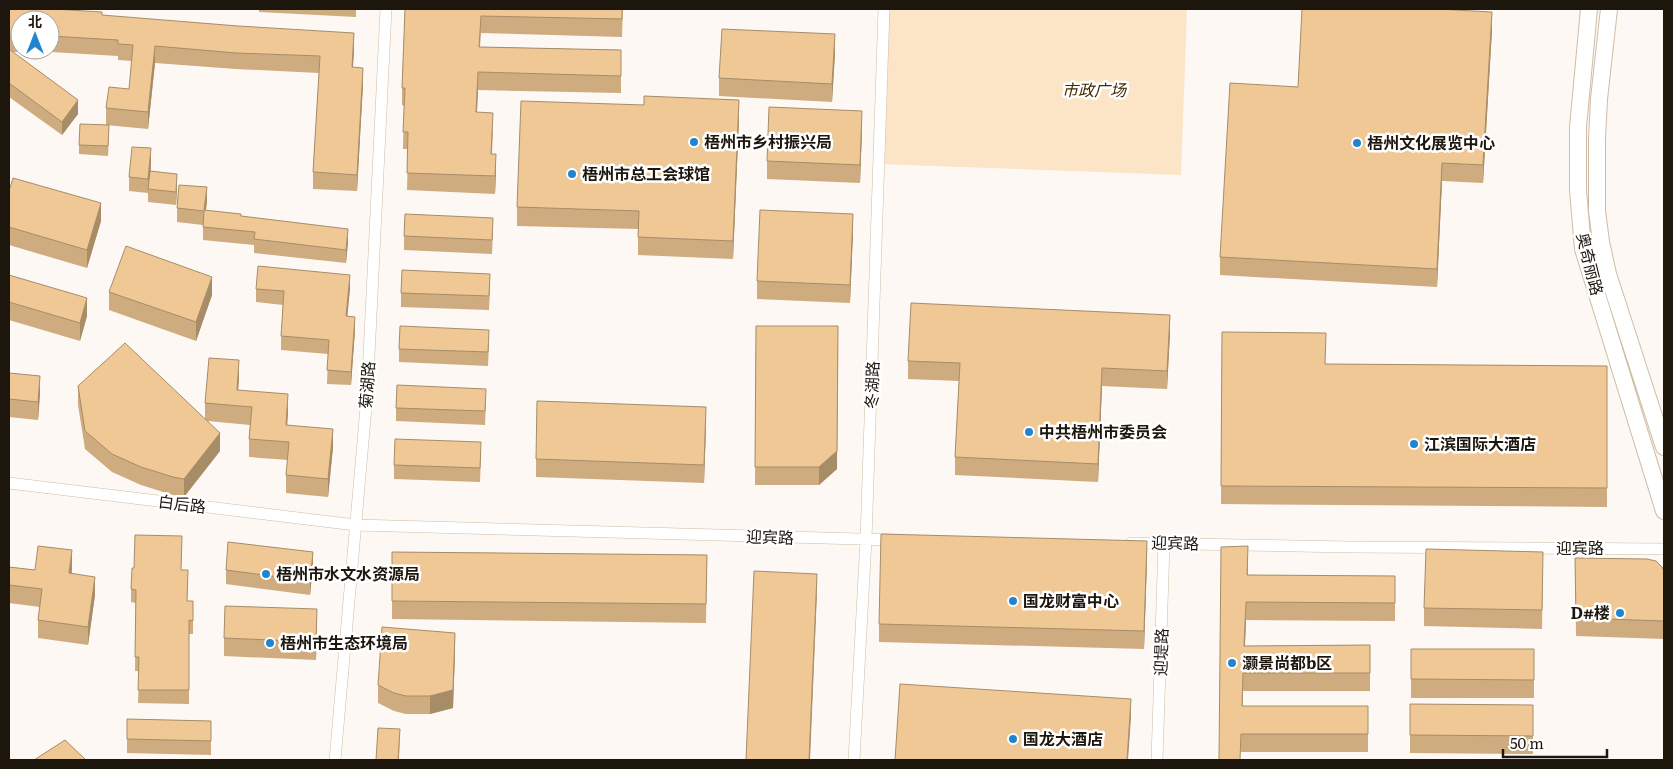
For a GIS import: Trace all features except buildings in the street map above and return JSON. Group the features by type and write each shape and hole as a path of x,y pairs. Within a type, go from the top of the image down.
{"main road":[{"name":"奥奇丽路","path":"1589,9 1578,127 1578,190 1583,249 1664,511"},
{"name":"奥奇丽路","path":"1609,9 1599,99 1597,139 1598,210 1601,242 1608,274 1664,447"}],"street":[{"name":"菊湖路","path":"335,760 367,396 386,9"},
{"name":"冬湖路","path":"854,760 866,539 884,9"},
{"name":"白后路","path":"9,483 356,525"},
{"name":"迎宾路","path":"356,525 906,540"},
{"name":"迎宾路","path":"1124,543 1664,549"},
{"name":"迎堤路","path":"1158,760 1164,543"}],"green space":[{"name":"市政广场","path":"884,9 1187,9 1181,175 878,164"}],"place":[{"name":"梧州市乡村振兴局","path":"694,142"},
{"name":"梧州文化展览中心","path":"1357,143"},
{"name":"梧州市总工会球馆","path":"572,174"},
{"name":"中共梧州市委员会","path":"1029,432"},
{"name":"江滨国际大酒店","path":"1414,444"},
{"name":"梧州市水文水资源局","path":"266,574"},
{"name":"国龙财富中心","path":"1013,601"},
{"name":"D#楼","path":"1620,613"},
{"name":"梧州市生态环境局","path":"270,643"},
{"name":"灏景尚都b区","path":"1232,663"},
{"name":"国龙大酒店","path":"1013,739"}]}
